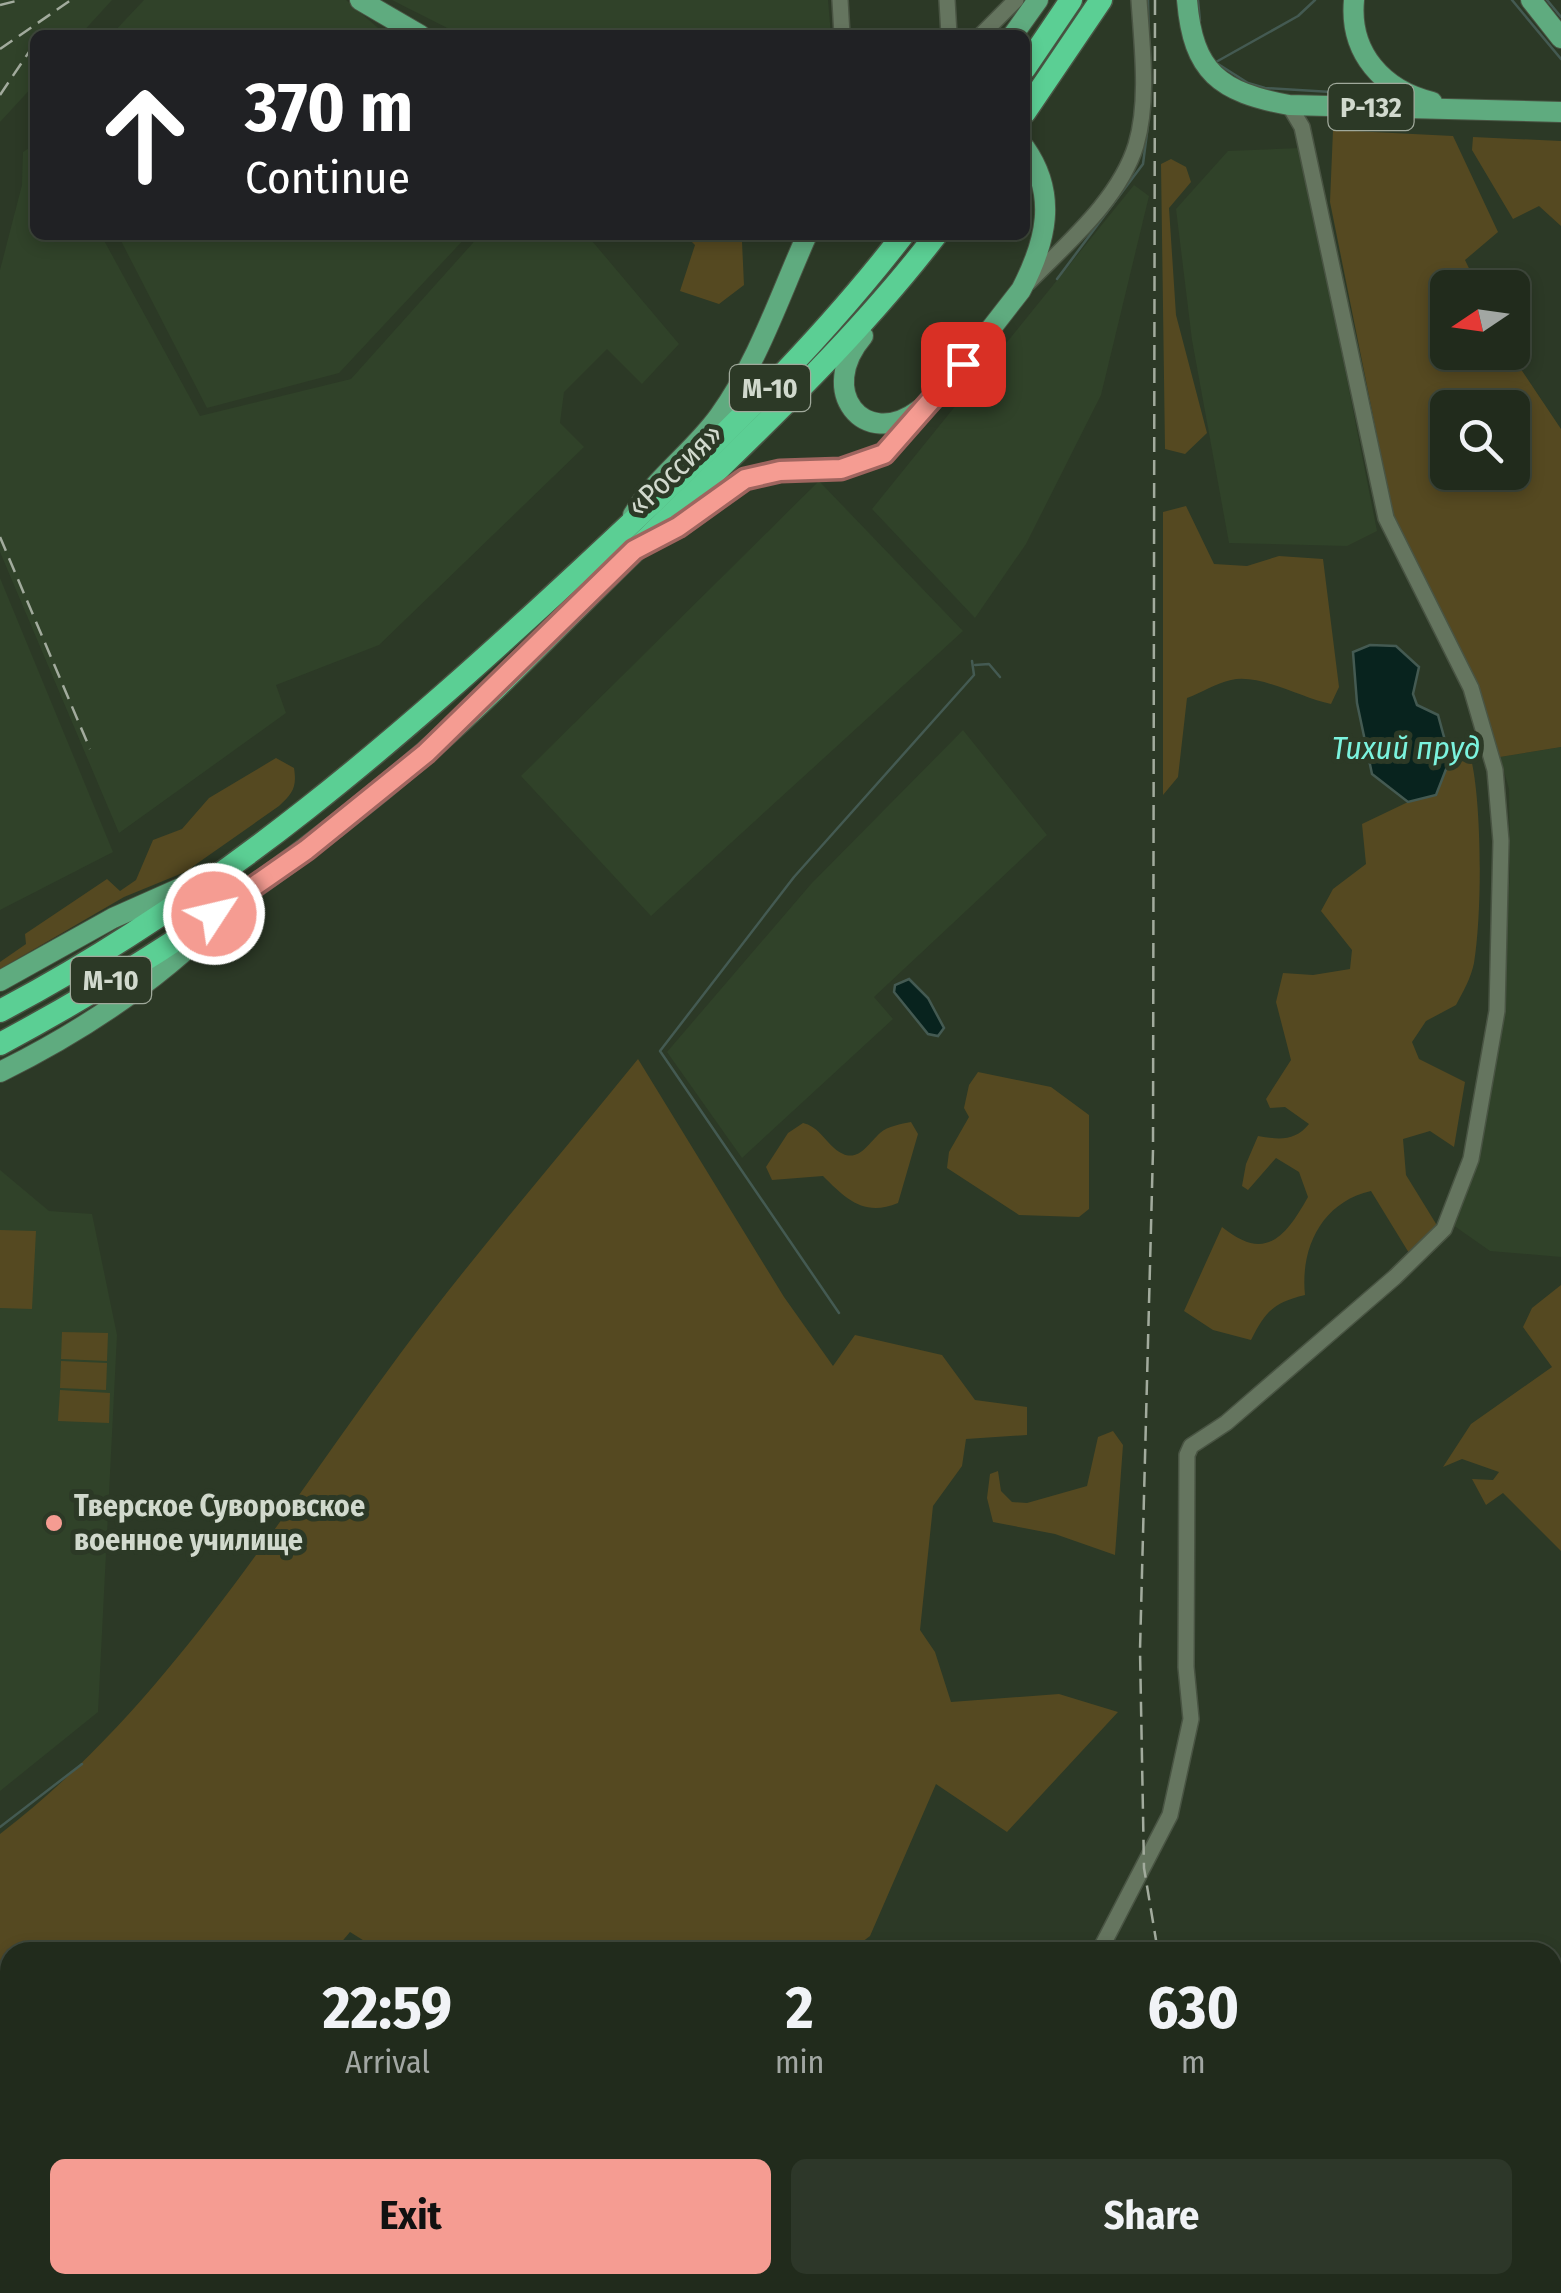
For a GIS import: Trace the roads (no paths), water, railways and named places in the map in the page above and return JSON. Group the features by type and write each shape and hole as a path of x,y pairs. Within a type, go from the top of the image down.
{"highway":[{"path":"1030,61 1071,0"},
{"path":"1030,105 1101,0"},
{"name":"«Россия»","path":"3,1042 101,986 249,890 306,850 426,753 797,359 900,240"},
{"name":"«Россия»","path":"0,1011 117,943 232,866 407,731 629,540 727,464 932,240"}],"main road":[{"path":"360,0 411,30"},
{"path":"1017,30 1038,0"},
{"path":"1187,0 1197,51 1217,80 1243,95 1289,105"},
{"path":"1354,0 1359,44 1377,73 1402,92 1459,107"},
{"path":"1531,0 1561,38"},
{"name":"Р-132","path":"1289,105 1561,112"},
{"path":"629,540 678,527 745,479 780,471 841,469 884,454 944,390 1022,290 1038,255 1047,212 1042,179 1030,157"},
{"path":"629,540 647,492 700,439 740,385 805,240"},
{"path":"903,274 894,301 846,358 844,396 865,418 894,423 912,416 944,390"},
{"path":"0,981 113,918 232,866"},
{"path":"0,1072 84,1027 140,989 249,890"}],"street":[{"path":"840,0 842,30"},
{"path":"947,0 948,30"},
{"path":"985,30 1016,0"},
{"path":"1022,290 1085,224 1128,164 1140,128 1139,0"},
{"path":"1104,1942 1170,1815 1191,1719 1186,1666 1187,1455 1191,1446 1226,1422 1395,1277 1444,1228 1471,1159 1497,1011 1500,842 1495,770 1471,688 1386,518 1302,127 1289,105"}],"water":[{"name":"Тихий пруд","path":"1370,645 1396,646 1419,667 1413,694 1417,705 1438,715 1450,759 1436,795 1408,802 1372,774 1357,703 1353,652"},
{"path":"909,979 928,998 944,1028 938,1036 928,1034 894,992 895,985"}],"waterway":[{"path":"1148,0 1149,42"},
{"path":"1198,0 1200,21"},
{"path":"1216,62 1298,16 1315,0"},
{"path":"1512,0 1561,59"},
{"path":"1547,0 1561,17"},
{"path":"1218,64 1248,83 1265,88 1380,95"},
{"path":"1057,279 1143,164 1148,125"},
{"path":"839,1313 660,1051 794,877 974,675 972,661"},
{"path":"975,665 989,664 1000,677"},
{"path":"0,1827 82,1764"}],"railway":[{"path":"0,5 20,0"},
{"path":"0,49 71,0"},
{"path":"1155,0 1153,1150 1140,1650 1144,1868 1156,1942"},
{"path":"0,95 30,50"},
{"path":"0,537 90,749"}],"place":[{"name":"Тверское Суворовское военное училище","path":"54,1523"}]}
